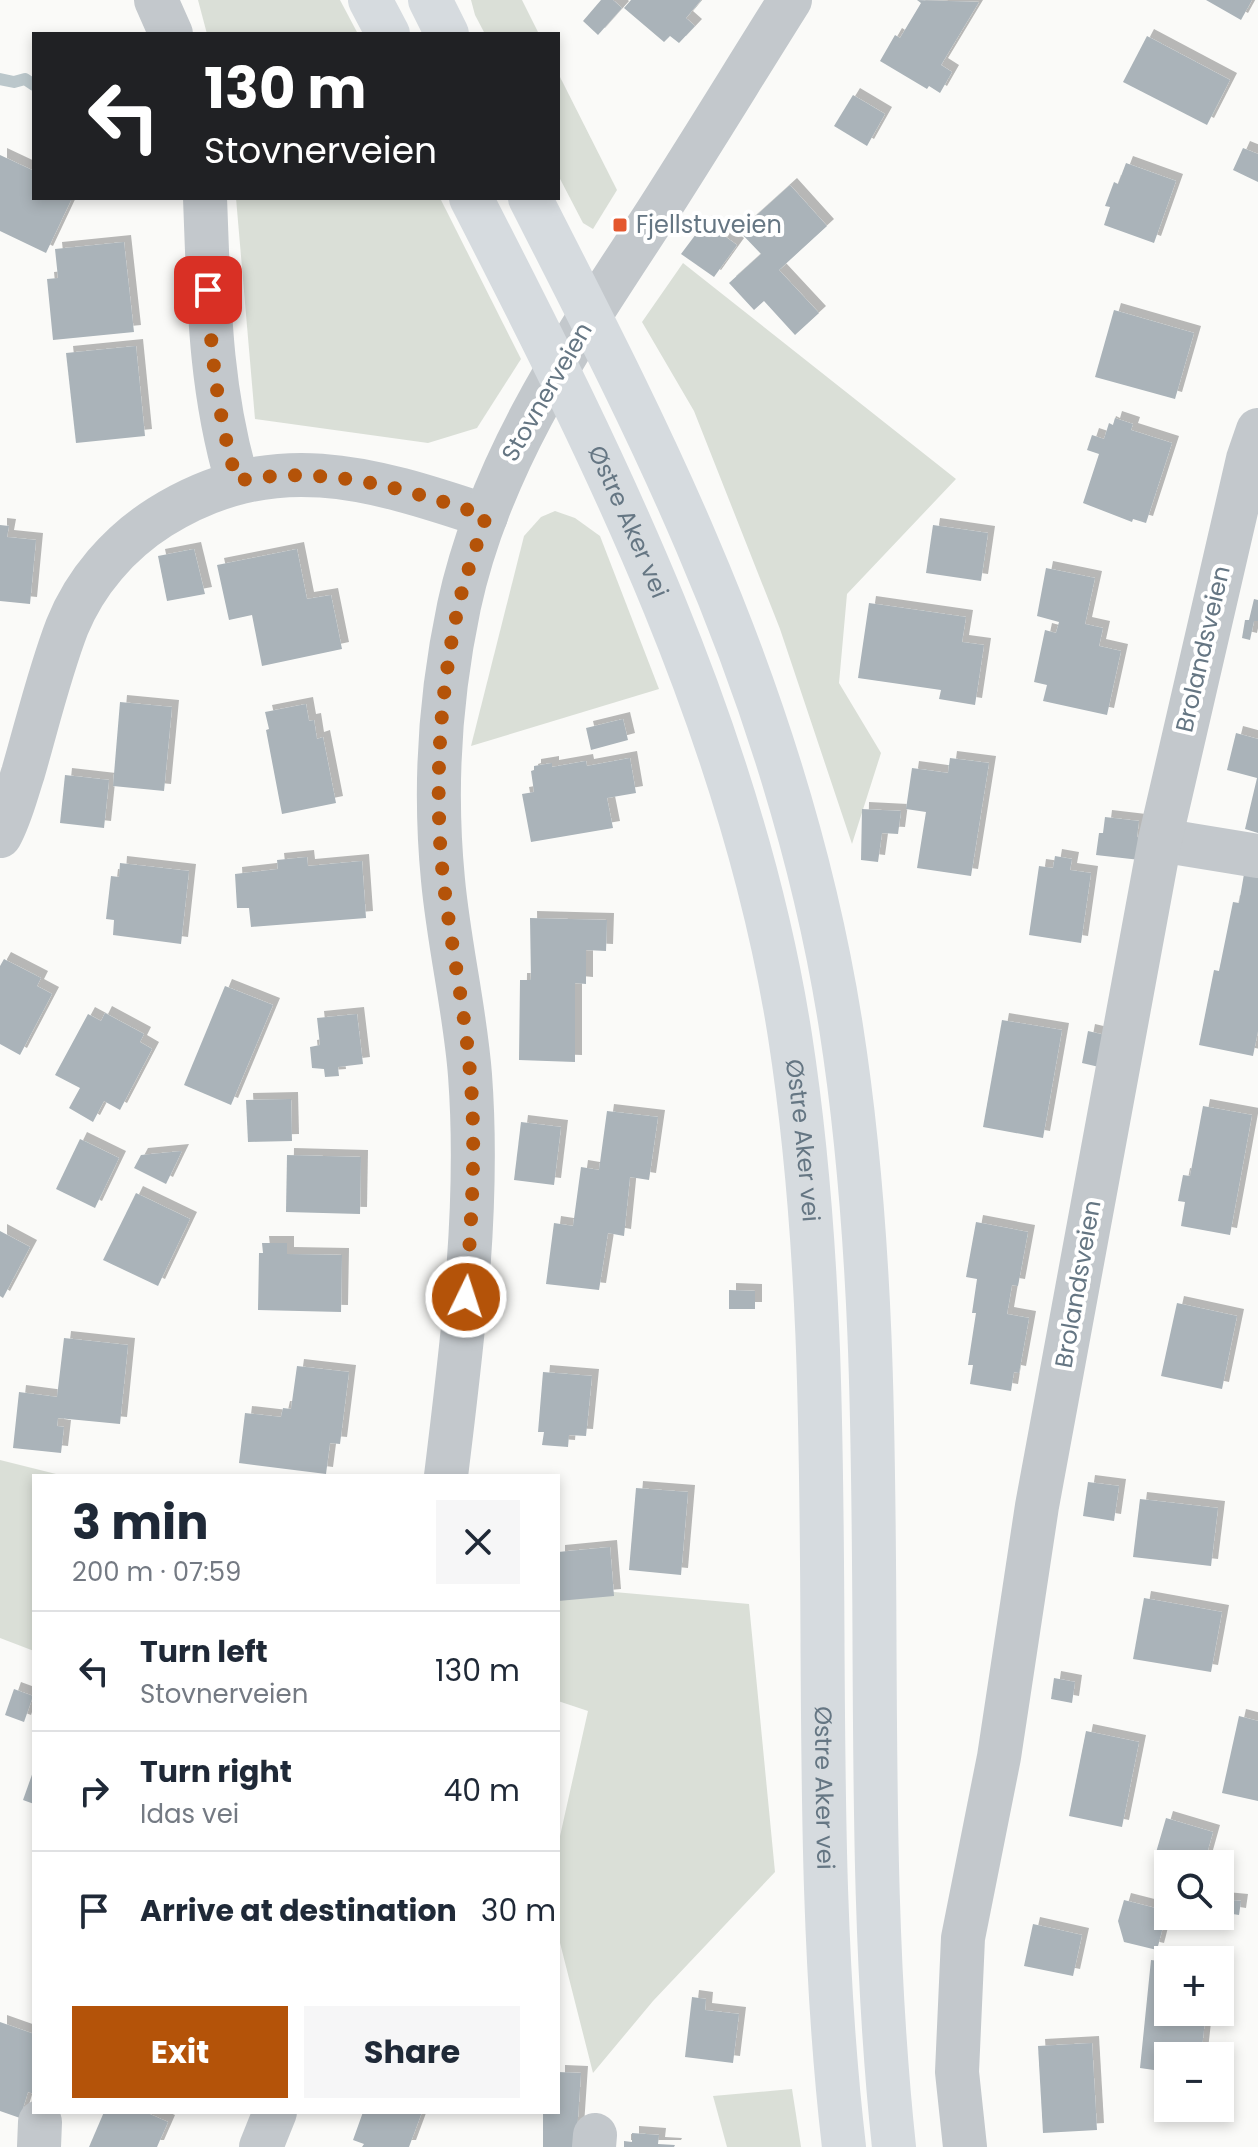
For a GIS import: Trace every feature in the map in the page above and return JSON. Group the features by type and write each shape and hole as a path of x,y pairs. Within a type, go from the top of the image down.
{"highway":[{"path":"370,0 387,32"},
{"path":"430,0 446,32"},
{"name":"Østre Aker vei","path":"472,200 606,467 685,652 715,733 739,812 775,958 790,1036 814,1250 822,1491 827,1938 836,2082 844,2147"},
{"name":"Østre Aker vei","path":"531,200 651,444 732,629 790,802 822,932 840,1023 852,1108 870,1325 875,1832 886,2074 894,2147"}],"street":[{"path":"156,0 170,32"},
{"name":"Stovnerveien","path":"486,516 522,429 790,0"},
{"path":"205,200 211,351 225,441 237,481"},
{"name":"Brolandsveien","path":"965,2147 957,2072 963,1938 999,1757 1037,1506 1160,840 1248,459 1258,430"},
{"path":"0,836 13,804 67,627 103,566 145,527 205,492 261,476 330,476 418,493 486,516 460,601 447,670 440,746 439,815 443,883 468,1057 473,1116 464,1321 446,1474"},
{"path":"1160,840 1258,856"},
{"path":"261,2147 274,2114"}],"shaded area":[{"path":"198,0 340,0 357,32 206,32"},
{"path":"471,0 522,0 538,32 484,32"},
{"path":"560,77 617,190 593,229 583,223 560,179"},
{"path":"236,200 441,200 521,359 477,428 428,443 255,419"},
{"path":"683,263 956,479 847,594 839,683 881,753 852,844 780,629 694,411 642,322"},
{"path":"555,511 575,518 600,536 659,689 471,746 524,536 541,517"},
{"path":"0,1460 56,1474 32,1474 32,1650 0,1638"},
{"path":"560,1587 749,1604 775,1872 653,2001 593,2073 560,1943 560,1836 588,1711 560,1702"},
{"path":"792,2089 801,2147 727,2147 713,2096"}],"building":[{"path":"601,0 613,0 622,8 598,35 583,21"},
{"path":"631,0 701,0 686,18 695,26 679,43 670,36 664,42 624,8"},
{"path":"917,0 979,2 941,65 952,72 940,93 929,86 927,89 880,61 895,35 900,38 921,3"},
{"path":"1206,0 1252,0 1241,20"},
{"path":"1147,36 1230,80 1207,125 1123,82"},
{"path":"853,95 885,114 867,146 834,126"},
{"path":"1243,148 1258,154 1258,182 1233,170"},
{"path":"0,155 32,170 32,200 71,200 46,253 0,231"},
{"path":"1126,163 1176,181 1154,243 1104,225 1110,207 1105,206 1114,182 1118,184"},
{"path":"790,185 827,226 779,270 819,313 795,335 764,301 754,310 729,283 761,254 739,231"},
{"path":"705,222 737,245 714,277 681,254"},
{"path":"124,242 134,332 53,340 47,279 58,278 55,249"},
{"path":"1114,310 1194,333 1175,399 1095,377"},
{"path":"136,346 145,436 76,443 66,353"},
{"path":"1115,418 1133,424 1131,430 1172,443 1146,523 1133,519 1132,522 1083,503 1099,454 1087,450 1092,435 1104,439 1109,423 1113,425"},
{"path":"0,525 9,526 7,537 36,540 30,604 0,601"},
{"path":"933,525 988,533 981,581 926,573"},
{"path":"194,549 205,594 167,601 158,556"},
{"path":"297,549 307,599 331,595 342,649 262,666 252,615 229,620 217,565"},
{"path":"1046,568 1095,578 1085,624 1103,628 1099,646 1121,651 1107,715 1043,701 1047,685 1034,682 1045,630 1056,633 1059,622 1037,616"},
{"path":"1254,599 1258,600 1258,621 1254,621 1250,640 1242,638 1245,620 1249,620"},
{"path":"869,603 966,617 962,642 984,645 975,705 939,699 941,690 858,678"},
{"path":"120,702 172,707 164,791 113,786"},
{"path":"306,704 309,721 314,720 317,739 323,737 336,803 282,814 265,712"},
{"path":"623,719 628,740 591,750 586,728"},
{"path":"1236,733 1258,739 1258,833 1245,829 1257,778 1227,770"},
{"path":"630,758 636,793 607,798 613,828 531,842 522,794 534,792 531,771 534,766 552,763 552,767 586,761 587,766"},
{"path":"950,758 989,763 971,876 917,868 926,812 906,809 912,768 948,773"},
{"path":"65,775 109,780 104,828 60,823"},
{"path":"862,809 901,811 898,834 882,833 878,862 861,860"},
{"path":"1105,817 1139,821 1137,837 1143,838 1140,860 1096,855"},
{"path":"1055,856 1072,859 1070,870 1091,873 1081,943 1029,935 1039,866 1053,868"},
{"path":"307,857 308,866 362,861 366,918 251,927 249,908 237,908 235,874 278,869 277,860"},
{"path":"120,863 189,871 181,944 113,935 114,920 106,919 111,876 119,877"},
{"path":"1244,874 1258,877 1258,1031 1253,1056 1199,1045 1214,970 1219,971 1233,902 1239,903"},
{"path":"530,918 607,920 606,951 586,950 586,984 575,983 575,1062 519,1060 520,980 531,980"},
{"path":"4,959 41,978 37,986 52,994 20,1055 0,1044 0,966"},
{"path":"225,986 273,1005 231,1105 184,1085"},
{"path":"105,1013 144,1034 140,1042 152,1049 120,1110 104,1101 93,1122 69,1108 80,1088 55,1075 88,1014 101,1021"},
{"path":"357,1014 363,1064 338,1067 339,1076 325,1077 324,1069 312,1068 310,1047 320,1045 317,1018"},
{"path":"1002,1020 1062,1030 1043,1138 983,1127"},
{"path":"1088,1031 1105,1035 1099,1067 1082,1063"},
{"path":"291,1099 292,1141 248,1142 246,1100"},
{"path":"1203,1106 1252,1115 1230,1235 1181,1226 1185,1202 1178,1201 1183,1175 1190,1176"},
{"path":"607,1111 658,1117 649,1180 630,1177 624,1236 608,1233 599,1290 546,1284 554,1223 573,1226 581,1167 599,1170"},
{"path":"521,1122 561,1127 554,1185 514,1180"},
{"path":"80,1139 119,1158 95,1208 56,1189"},
{"path":"182,1151 166,1184 134,1168 141,1155"},
{"path":"287,1155 361,1157 360,1214 286,1212"},
{"path":"136,1193 190,1219 158,1286 103,1260"},
{"path":"976,1222 1028,1232 1018,1286 1012,1285 1007,1314 1029,1318 1019,1373 1014,1372 1011,1391 970,1384 973,1365 968,1365 976,1313 972,1313 977,1279 966,1277"},
{"path":"0,1231 30,1247 3,1298 0,1296"},
{"path":"262,1243 287,1243 287,1254 342,1255 341,1312 258,1310"},
{"path":"729,1290 755,1291 755,1309 729,1309"},
{"path":"1177,1303 1237,1316 1222,1389 1161,1376"},
{"path":"64,1338 128,1345 120,1424 58,1418 57,1426 64,1427 61,1453 13,1448 19,1392 57,1397"},
{"path":"297,1366 349,1372 340,1444 330,1443 326,1474 239,1463 245,1413 281,1417 283,1408 291,1409"},
{"path":"543,1372 592,1376 586,1436 569,1435 568,1447 542,1445 544,1432 538,1432"},
{"path":"1088,1482 1119,1486 1114,1521 1083,1516"},
{"path":"636,1488 688,1492 681,1575 629,1570"},
{"path":"1140,1499 1218,1508 1211,1566 1133,1557"},
{"path":"610,1547 614,1596 560,1601 560,1552"},
{"path":"1144,1598 1222,1612 1211,1672 1133,1659"},
{"path":"1054,1678 1075,1682 1072,1703 1051,1699"},
{"path":"14,1689 32,1696 24,1722 5,1715"},
{"path":"1239,1716 1258,1721 1258,1801 1222,1793"},
{"path":"1086,1731 1139,1742 1122,1827 1069,1816"},
{"path":"32,1775 32,1803 23,1800"},
{"path":"1166,1818 1213,1832 1208,1850 1157,1850"},
{"path":"1124,1900 1154,1908 1154,1930 1162,1930 1158,1946 1154,1946 1154,1949 1124,1942 1118,1921"},
{"path":"1234,1900 1241,1901 1239,1915 1234,1914"},
{"path":"1033,1924 1082,1935 1073,1976 1024,1966"},
{"path":"1151,1960 1154,1960 1154,2026 1204,2026 1203,2042 1154,2042 1154,2070 1140,2068"},
{"path":"692,1997 706,1999 705,2010 739,2014 733,2063 685,2057"},
{"path":"0,2022 32,2033 32,2093 28,2092 20,2118 0,2111"},
{"path":"1092,2043 1097,2130 1043,2133 1038,2046"},
{"path":"560,2072 581,2073 576,2147 543,2147 543,2114 560,2114"},
{"path":"103,2114 150,2114 168,2122 157,2147 89,2147"},
{"path":"362,2114 421,2114 409,2147 362,2147 364,2144 353,2140"},
{"path":"632,2133 659,2135 658,2144 675,2145 624,2147 624,2141 632,2142"}],"waterway":[{"path":"0,79 14,82 25,79 32,84"}],"place":[{"name":"Fjellstuveien","path":"620,225"}],"route":[{"path":"208,290 217,394 225,441 237,481 261,476 330,476 418,493 486,516 460,601 447,670 440,746 439,815 443,883 470,1072 473,1116 466,1297"}]}
